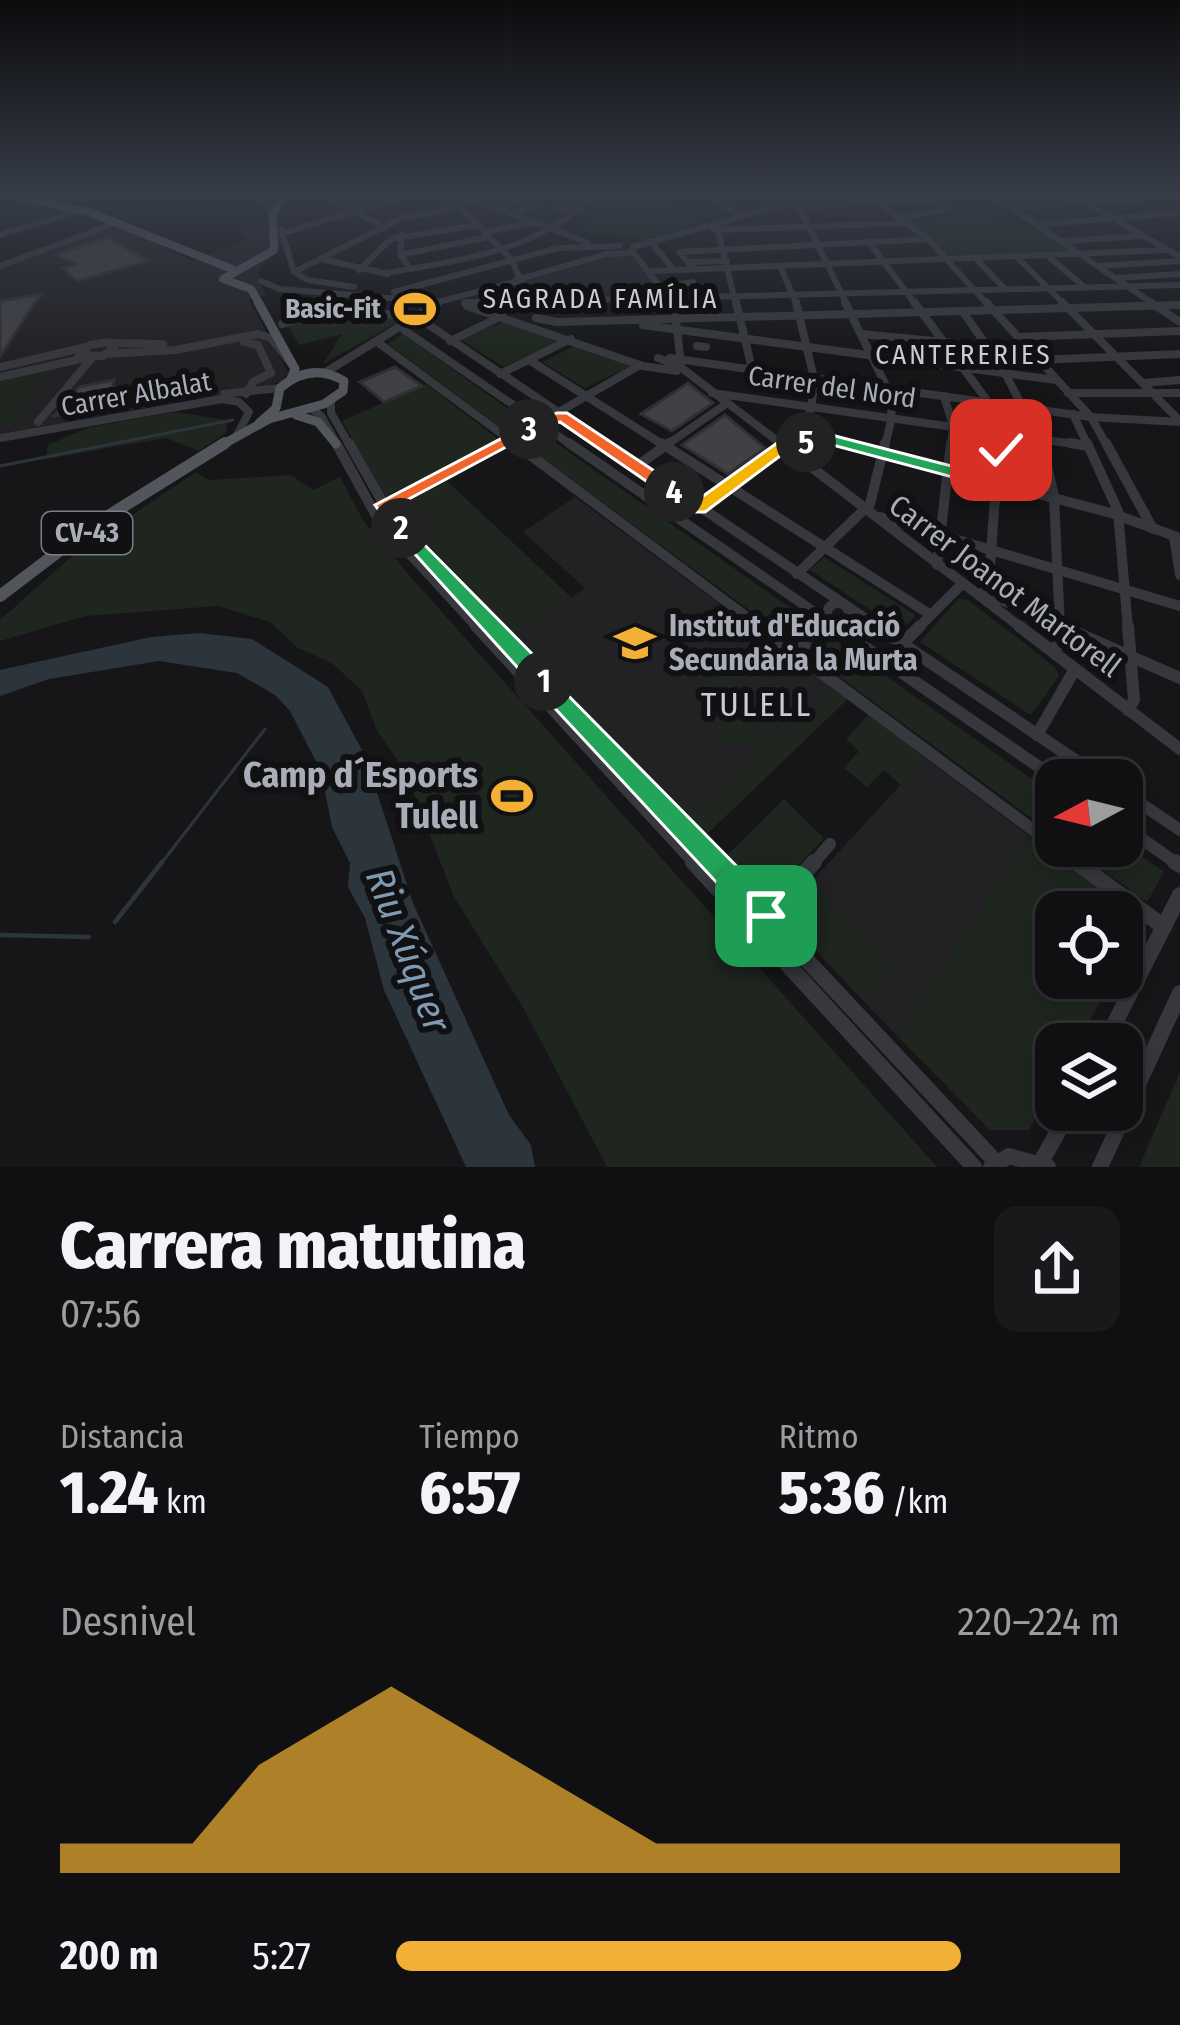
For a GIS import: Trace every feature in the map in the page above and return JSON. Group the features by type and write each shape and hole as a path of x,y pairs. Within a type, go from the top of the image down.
{"main road":[{"path":"161,248 259,296 302,367 340,376 343,391 331,402"},
{"path":"173,248 216,267 258,277"},
{"path":"223,277 274,248"},
{"path":"236,284 258,277 280,248"},
{"path":"258,277 259,296 292,372"},
{"name":"CV-43","path":"259,423 292,372 319,372"},
{"path":"279,394 304,408"},
{"name":"CV-43","path":"0,596 259,423 331,402"},
{"path":"211,454 271,420 292,415 315,420 336,444"}],"street":[{"path":"0,266 43,248"},
{"path":"287,248 294,272 308,280 452,302 639,361 655,360"},
{"path":"294,272 342,248"},
{"path":"359,271 382,248"},
{"path":"401,248 407,275"},
{"path":"400,255 423,248"},
{"path":"321,259 359,271 407,275 514,262 572,248"},
{"path":"319,372 452,302 615,248"},
{"path":"620,248 637,248"},
{"path":"656,248 674,270"},
{"path":"691,266 679,252 719,248"},
{"path":"724,248 752,369"},
{"path":"797,574 820,549 869,513 892,417 888,388 820,248"},
{"path":"874,248 986,402 1002,454 996,551 988,594"},
{"path":"937,248 1091,417 1153,529"},
{"path":"1074,248 1180,326"},
{"path":"394,292 407,275 502,249 514,262 536,317"},
{"path":"633,250 673,298 681,364 704,362 1073,415 1180,422"},
{"path":"652,272 728,264 780,266 1167,250 1180,259"},
{"path":"1049,257 1084,287"},
{"path":"1018,258 1180,422"},
{"path":"976,259 1005,289"},
{"path":"1099,266 1180,259"},
{"path":"780,266 804,316 816,378 808,434 799,457"},
{"path":"1116,278 1180,274"},
{"path":"258,277 279,289"},
{"path":"664,286 693,282"},
{"path":"0,377 107,354 237,336 263,324 259,296 279,289 452,302 1180,285"},
{"path":"608,301 609,320"},
{"path":"556,334 562,302"},
{"path":"585,302 587,320"},
{"path":"522,323 536,317 677,325 741,317 1180,306"},
{"path":"282,324 336,309 417,318 1073,759"},
{"path":"963,312 987,346"},
{"path":"450,341 502,316"},
{"path":"340,376 346,366 417,318"},
{"path":"677,325 699,333 1056,380"},
{"path":"1017,337 1180,326"},
{"path":"404,330 1035,764"},
{"path":"699,333 704,362"},
{"path":"861,334 1028,350"},
{"path":"237,336 272,338 292,372"},
{"path":"237,336 236,344 258,345 271,374 253,382 246,394"},
{"path":"500,374 572,339"},
{"path":"107,354 112,343"},
{"path":"380,344 1164,927"},
{"path":"0,367 85,345 196,345"},
{"path":"85,345 80,355 88,358"},
{"path":"1038,360 1180,354"},
{"path":"38,422 88,358"},
{"name":"Carrer Joanot Martorell","path":"655,360 681,364 691,377"},
{"name":"Carrer Joanot Martorell","path":"655,360 691,377 799,457 1180,749"},
{"path":"529,361 931,615"},
{"path":"383,505 587,398 639,361"},
{"path":"1005,374 1029,408 1058,500 1060,626 1055,654"},
{"path":"1143,383 1180,380"},
{"name":"Carrer del Nord","path":"712,393 1088,446"},
{"path":"1068,393 1180,393"},
{"name":"Carrer Albalat","path":"0,435 38,422 193,397 279,394"},
{"path":"937,565 953,426 944,396"},
{"name":"Carrer Albalat","path":"0,435 201,401 230,400 245,406 249,418 242,430 178,475"},
{"path":"331,402 331,413 383,505 993,1164 1009,1156 1045,1165 1060,1131"},
{"path":"637,466 726,404"},
{"path":"304,408 319,412 378,519 974,1167"},
{"path":"1073,415 1118,516 1134,700 1128,710"},
{"path":"808,434 1118,516 1177,537 1180,574"},
{"path":"699,508 782,446"},
{"path":"869,513 1180,606"},
{"path":"902,644 963,583 1180,678"},
{"path":"796,653 829,622 842,623 850,614 845,606"},
{"path":"1013,622 1021,609"},
{"path":"1037,735 1076,669"},
{"path":"1143,805 1180,830"},
{"path":"1143,839 1180,865"},
{"path":"766,916 830,844"},
{"path":"1115,1023 1180,895"},
{"path":"1100,1167 1180,993"}],"shaded area":[{"path":"47,248 168,248 193,261 223,248 280,248 260,269 258,279 266,295 249,300 289,374 282,381 239,396 193,399 0,434 0,268"},
{"path":"941,248 1068,248 1076,254 951,258"},
{"path":"619,255 636,259 665,295 533,299 525,281"},
{"path":"334,311 341,320 362,314 407,317 323,364 342,334 299,345 287,324"},
{"path":"503,322 556,343 503,367 460,339"},
{"path":"403,334 528,423 508,433 388,344"},
{"path":"574,346 629,367 585,388 542,362"},
{"path":"46,369 19,423 0,428 0,380"},
{"path":"426,384 498,439 386,497 342,421"},
{"path":"175,412 226,420 227,432 199,451 166,438 46,459 48,445 90,427"},
{"path":"539,431 813,624 793,642 522,443"},
{"name":"Camp d´Esports Tulell","path":"196,472 209,480 291,475 313,490 340,477 364,522 416,583 937,1167 607,1167 525,1011 454,897 405,771 377,731 362,691 332,663 298,648 270,622 218,606 86,616 0,641 0,620 73,555"},
{"path":"447,481 571,597 513,635 394,509"},
{"path":"575,497 832,687 690,820 513,635 585,588 523,532"},
{"path":"824,557 915,616 901,630 810,570"},
{"path":"958,599 968,600 1055,667 1059,676 1031,715 920,642"},
{"path":"829,636 1035,781 1035,821 810,655"},
{"path":"758,642 769,674 753,686 738,674 726,694 689,698"},
{"path":"832,687 848,699 705,836 670,800 674,796 691,813 765,750 733,742 726,747 711,730 732,718 753,730 767,722 782,734"},
{"path":"869,714 925,758 902,786 884,770 867,787 844,768 859,751 846,739"},
{"path":"925,758 1028,835 898,1037 781,915"},
{"path":"784,799 824,838 766,901 724,858"},
{"path":"1028,835 1035,840 1035,867 1070,867 1101,891 1035,891 1035,999 1102,999 1088,1023 1035,1023 1035,1119 1029,1130 990,1130 898,1037"},
{"path":"1143,857 1164,872 1147,902 1143,891 1132,891 1099,867 1143,867"},
{"path":"821,898 895,970 868,1001 795,929"},
{"path":"1180,1072 1180,1167 1139,1167"}],"water":[{"name":"Riu Xúquer","path":"199,633 252,639 328,687 365,756 413,903 509,1115 531,1145 535,1167 466,1167 384,990 365,918 348,887 350,863 332,827 321,771 290,711 275,695 237,673 159,661 49,679 0,696 0,670 151,637"}],"building":[{"path":"75,248 127,248 148,261 77,281 63,268 76,264 56,255"},
{"path":"42,294 35,302 0,357 0,301"},
{"path":"395,367 422,386 384,402 360,382"},
{"path":"114,380 110,407 54,416 79,387"},
{"path":"688,383 713,403 672,431 641,414"},
{"path":"725,415 765,448 728,474 682,445"}],"waterway":[{"path":"0,466 233,420"},
{"path":"160,865 265,729"},
{"path":"115,922 162,862"},
{"path":"0,935 89,937"}],"place":[{"name":"Basic-Fit","path":"415,309"},
{"name":"Institut d'Educació Secundària la Murta","path":"635,643"},
{"name":"Camp d´Esports Tulell","path":"512,796"}],"district":[{"name":"SAGRADA FAMÍLIA","path":"601,299"},
{"name":"CANTERERIES","path":"964,355"},
{"name":"TULELL","path":"757,705"}],"route":[{"path":"766,916 383,505 562,416 699,508 782,446 801,455 808,434 1001,484 1001,450"}]}
